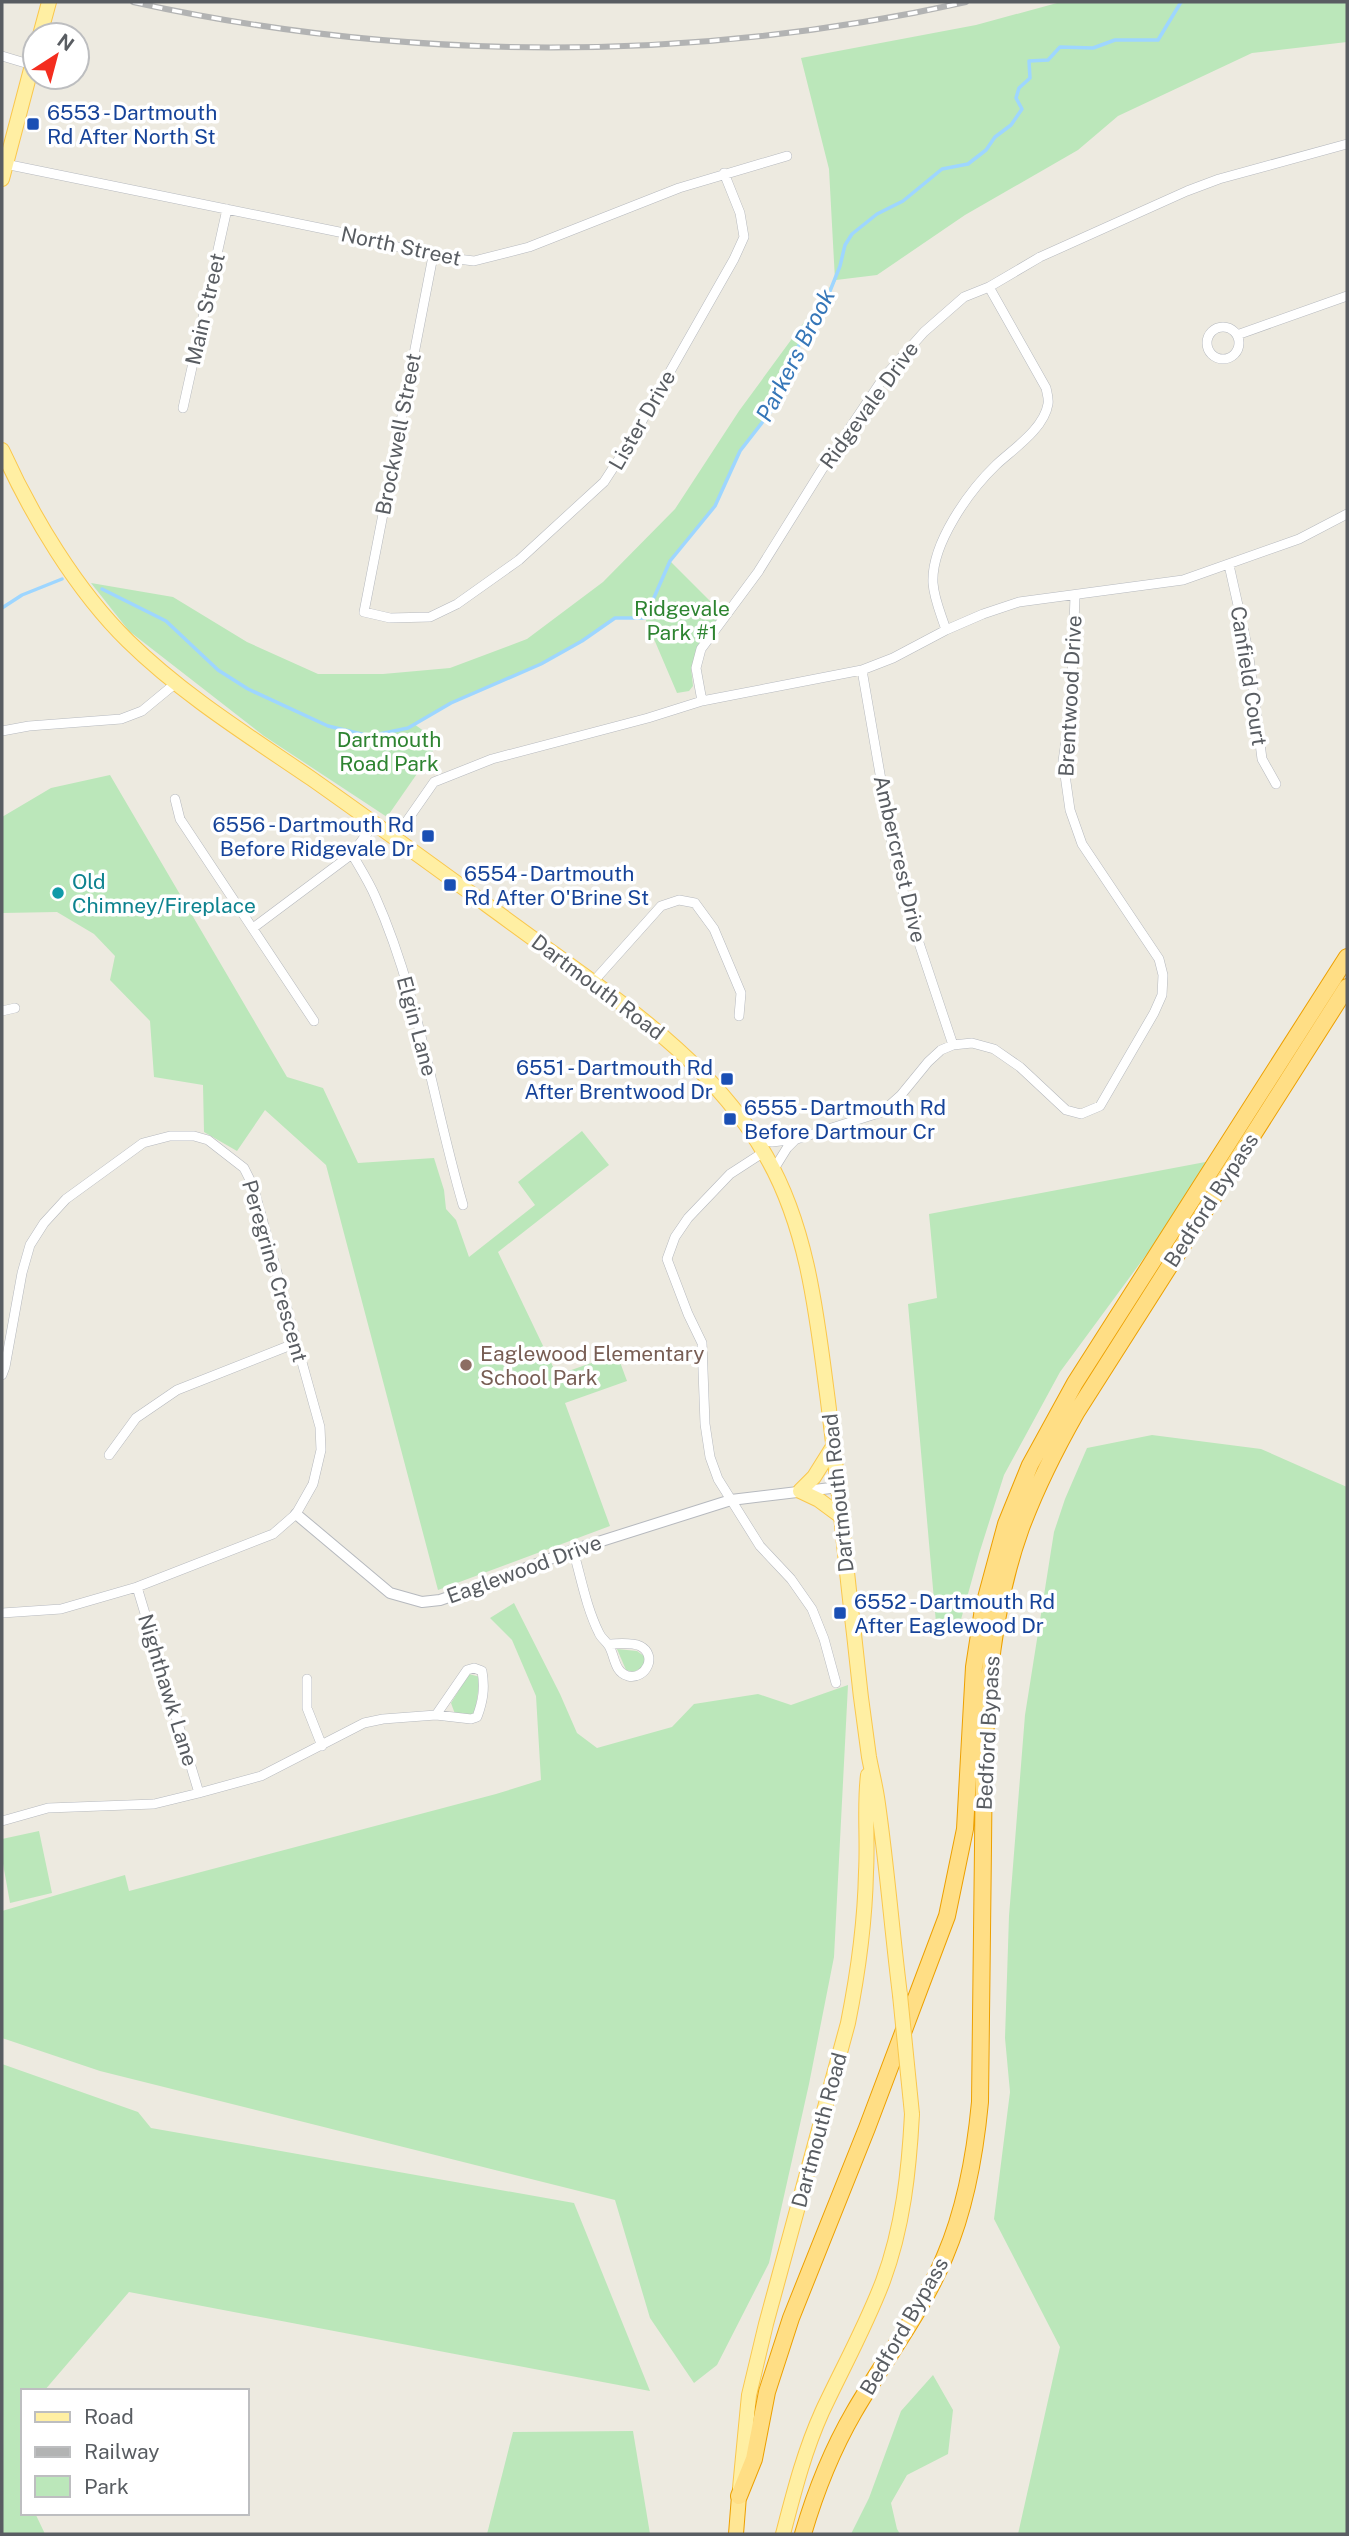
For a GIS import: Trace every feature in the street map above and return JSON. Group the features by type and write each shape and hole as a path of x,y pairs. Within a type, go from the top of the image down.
{"highway":[{"name":"Bedford Bypass","path":"739,2496 754,2459 768,2392 791,2318 867,2128 947,1916 965,1829 974,1667 983,1609 1006,1524 1030,1465 1075,1383 1347,957"},
{"name":"Bedford Bypass","path":"803,2534 826,2470 853,2414 923,2303 945,2258 975,2156 981,2102 985,1721 1004,1589 1021,1529 1052,1455 1076,1413 1347,987"},
{"path":"736,2534 739,2496"}],"main road":[{"path":"44,21 49,2"},
{"path":"3,172 25,91"},
{"name":"Dartmouth Road","path":"2,450 28,503 99,609 128,641 176,683 395,838 664,1036 711,1079 774,1169 813,1285 839,1486 869,1759 878,1802 912,2114 909,2176 897,2236 883,2282 800,2466 783,2534"},
{"path":"834,1445 814,1476 800,1491 819,1500 842,1517"},
{"name":"Dartmouth Road","path":"739,2496 749,2395 848,2023 856,1981 864,1922 867,1868 865,1801 869,1759"}],"street":[{"path":"2,56 21,58"},
{"name":"Ridgevale Drive","path":"702,701 696,668 701,649 758,572 884,377 923,332 964,297 989,287 1040,257 1187,191 1219,179 1347,144"},
{"name":"North Street","path":"3,172 227,209 344,233 433,256 474,261 529,247 655,197 724,173 787,156"},
{"name":"Lister Drive","path":"364,612 390,618 430,617 457,604 519,560 609,477 728,271 744,237 740,213 724,173"},
{"name":"Main Street","path":"183,408 227,209"},
{"name":"Brockwell Street","path":"364,612 433,256"},
{"path":"946,629 936,601 933,581 936,560 947,534 978,485 1031,435 1048,405 1046,388 989,287"},
{"path":"1237,335 1347,296"},
{"path":"395,838 434,782 492,759 702,701 862,670 893,658 946,629 1019,602 1183,580 1299,539 1347,514"},
{"name":"Canfield Court","path":"1229,565 1248,650 1262,759 1276,784"},
{"name":"Brentwood Drive","path":"953,1045 972,1044 994,1049 1020,1067 1066,1110 1081,1114 1100,1106 1162,995 1163,975 1159,959 1082,844 1070,810 1063,761 1071,707 1075,596"},
{"name":"Ambercrest Drive","path":"862,670 893,849 907,907 953,1045"},
{"path":"2,731 29,726 121,719 142,711 176,683"},
{"path":"175,799 180,819 314,1021"},
{"path":"253,928 352,855 374,824"},
{"name":"Elgin Lane","path":"352,855 374,894 392,937 428,1064 444,1140 463,1205"},
{"path":"593,982 661,906 679,900 695,902 714,929 741,993 739,1016"},
{"path":"2,1011 15,1008"},
{"path":"836,1683 824,1639 812,1609 791,1579 760,1546 718,1479 710,1457 705,1424 702,1343 667,1259 675,1237 688,1218 760,1146 797,1139 882,1112 901,1095 928,1062 941,1050 953,1045"},
{"name":"Peregrine Crescent","path":"2,1375 22,1273 30,1245 44,1223 66,1199 143,1143 170,1136 194,1136 208,1140 244,1168 259,1207 320,1427 321,1450 313,1484 296,1514"},
{"path":"774,1169 797,1139"},
{"path":"108,1455 136,1418 177,1390 296,1343"},
{"name":"Eaglewood Drive","path":"296,1514 390,1593 422,1602 440,1600 573,1550 730,1500 839,1486"},
{"path":"2,1613 61,1609 138,1587 273,1534 296,1514"},
{"path":"573,1550 591,1613 600,1636 608,1644 616,1667 623,1675 633,1677 646,1670 649,1663 648,1654 642,1647 608,1644"},
{"name":"Nighthawk Lane","path":"138,1587 199,1793"},
{"path":"2,1821 48,1808 155,1804 199,1793 261,1776 364,1723 383,1719 436,1716 477,1717 483,1703 482,1671 474,1668 467,1670 436,1716"},
{"path":"307,1679 307,1708 322,1746"}],"green space":[{"path":"1347,2 1347,42 1252,53 1118,116 1078,150 965,215 877,275 836,280 787,369 775,406 740,451 715,506 670,561 725,616 691,668 693,686 689,691 677,693 645,618 615,618 547,661 451,703 414,724 439,742 387,817 264,736 129,631 91,583 173,597 247,642 318,674 383,674 450,668 527,639 603,582 675,509 739,411 835,280 829,169 801,58 976,25 1057,3"},
{"name":"Eaglewood Elementary School Park","path":"110,775 287,1077 323,1088 358,1163 434,1158 444,1190 446,1209 456,1220 469,1257 535,1205 518,1182 582,1131 609,1165 498,1252 557,1375 617,1354 627,1381 565,1403 610,1526 438,1590 326,1165 265,1110 237,1151 204,1132 203,1085 154,1077 150,1021 110,980 115,956 94,934 57,912 2,913 2,817 51,788"},
{"path":"1216,1160 1060,1372 1004,1475 957,1634 937,1634 908,1304 937,1298 929,1214"},
{"path":"1152,1435 1261,1449 1347,1487 1347,2534 1018,2534 1060,2347 994,2219 1010,2092 1005,2038 1009,1916 1025,1715 1054,1532 1087,1448"},
{"path":"514,1603 577,1733 597,1748 672,1727 694,1704 758,1694 791,1705 848,1685 834,1957 809,2084 769,2263 717,2365 694,2383 650,2318 615,2200 100,2071 2,2038 2,1911 125,1875 129,1891 541,1780 536,1696 512,1640 490,1618"},
{"path":"617,1649 637,1651 644,1656 644,1666 634,1672 626,1670"},
{"path":"469,1674 480,1677 475,1714 455,1714 451,1703"},
{"path":"39,1831 52,1893 10,1903 2,1858 2,1839"},
{"path":"2,2064 138,2112 151,2128 574,2203 650,2391 129,2292 46,2389 21,2389 21,2515 36,2515 45,2534 2,2534"},
{"path":"933,2375 953,2410 948,2454 907,2475 891,2503 900,2534 851,2534 869,2498 901,2411"},
{"path":"633,2431 650,2534 487,2534 513,2432"}],"waterway":[{"name":"Parkers Brook","path":"102,589 166,621 218,670 248,689 328,726 370,736 408,728 451,703 541,664 582,641 615,618 645,618 670,561 715,506 740,451 775,406 787,369 803,337 824,306 840,266 845,245 852,234 877,214 903,201 942,169 968,164 986,150 995,137 1011,125 1022,109 1016,98 1019,88 1030,78 1029,61 1048,60 1060,47 1093,48 1115,40 1158,40 1181,2"},
{"name":"Parkers Brook","path":"2,608 22,595 62,579"}],"railway":[{"path":"133,2 236,22 340,36 445,44 550,47 654,45 759,36 863,22 966,2"}],"place":[{"name":"6553 - Dartmouth Rd After North St","path":"33,124"},
{"name":"6556 - Dartmouth Rd Before Ridgevale Dr","path":"428,836"},
{"name":"6554 - Dartmouth Rd After O'Brine St","path":"450,885"},
{"name":"Old Chimney/Fireplace","path":"58,893"},
{"name":"6551 - Dartmouth Rd After Brentwood Dr","path":"727,1079"},
{"name":"6555 - Dartmouth Rd Before Dartmour Cr","path":"730,1119"},
{"name":"Eaglewood Elementary School Park","path":"466,1365"},
{"name":"6552 - Dartmouth Rd After Eaglewood Dr","path":"840,1613"}],"park label":[{"name":"Ridgevale Park #1","path":"682,620"},
{"name":"Dartmouth Road Park","path":"389,751"}]}
